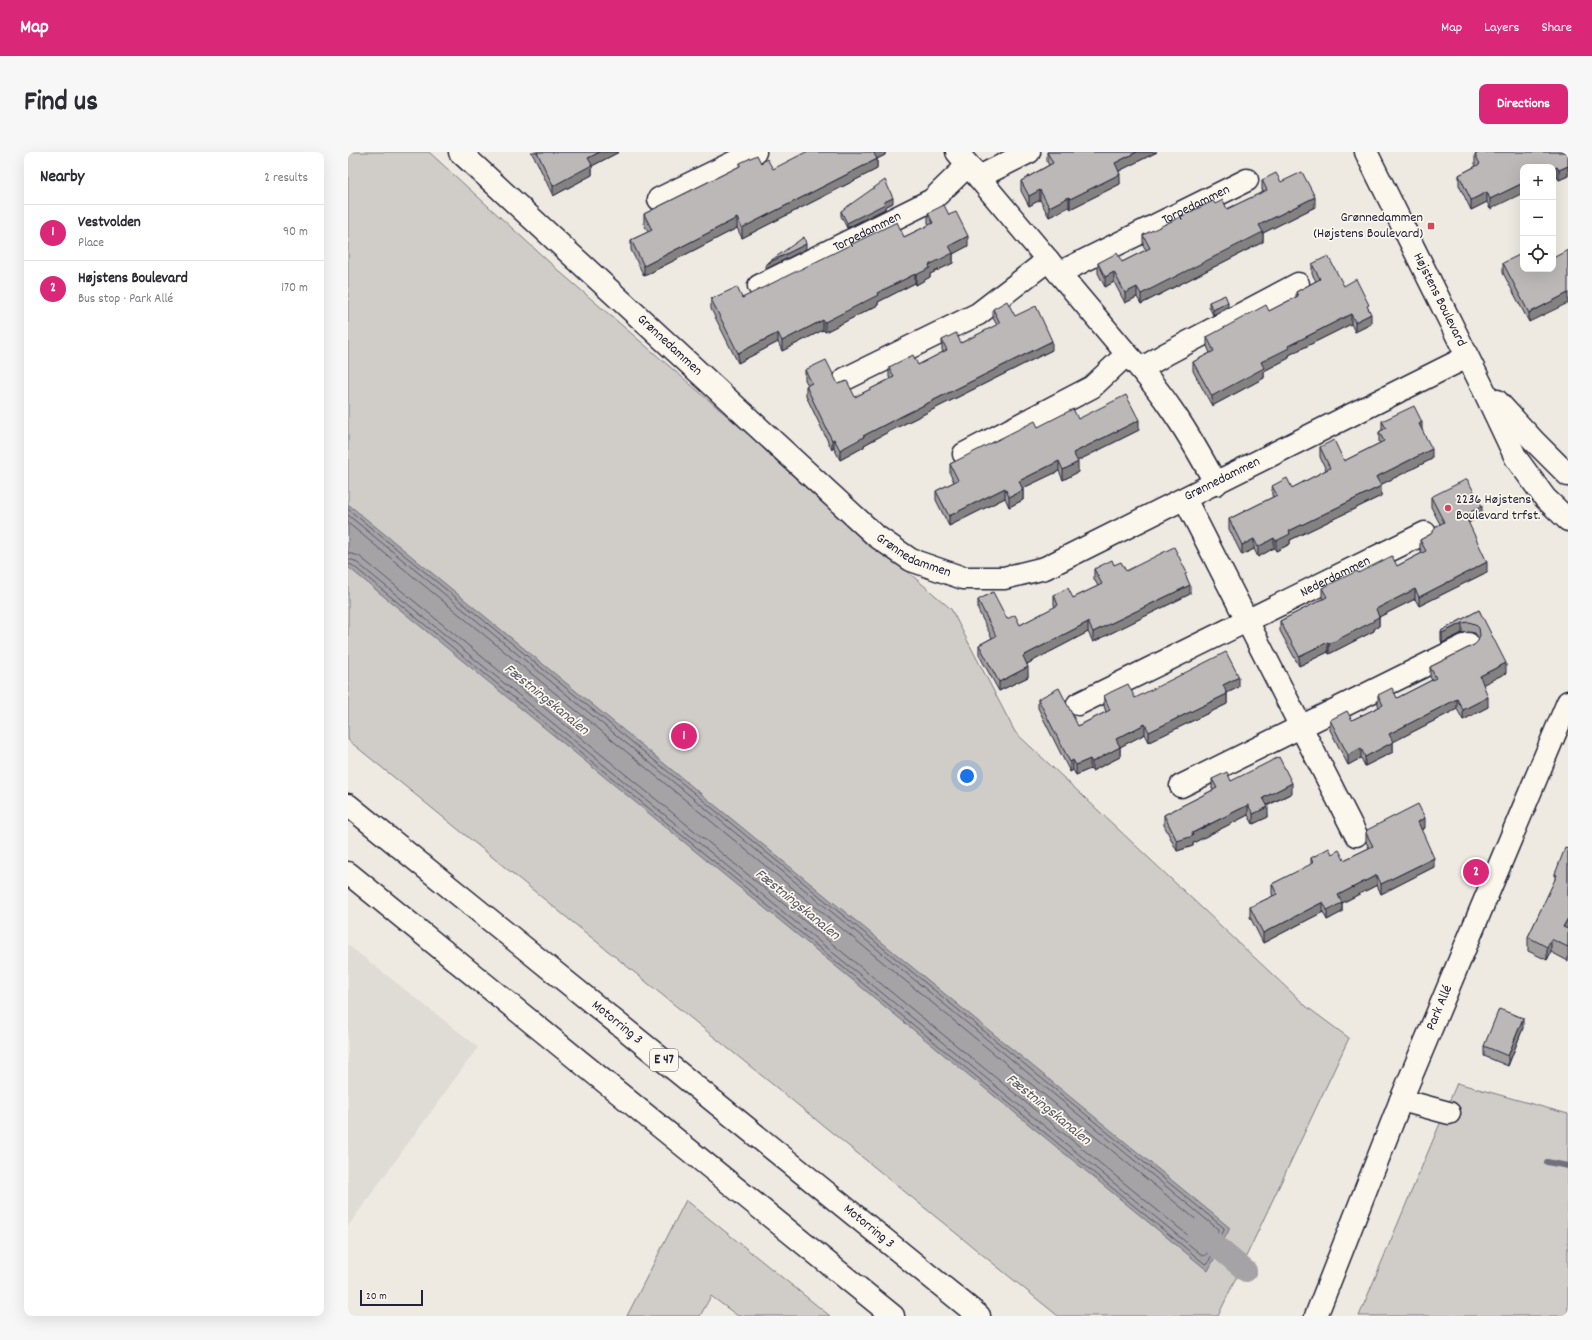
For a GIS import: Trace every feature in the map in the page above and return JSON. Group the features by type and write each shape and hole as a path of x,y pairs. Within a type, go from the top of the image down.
{"main road":[{"name":"Grønnedammen","path":"460,152 876,536 911,560 963,578 1004,578 1045,568 1216,484 1467,357"},
{"path":"659,199 756,152"},
{"name":"Torpedammen","path":"759,286 932,200 968,164 1029,152"},
{"name":"Højstens Boulevard","path":"1366,152 1516,458 1545,498 1568,520"},
{"path":"968,164 1134,362 1153,382 1187,432 1216,484"},
{"name":"Torpedammen","path":"845,379 978,314 1054,266 1247,180"},
{"path":"964,454 1092,387 1134,362 1166,354 1298,284"},
{"name":"Højstens Boulevard","path":"1481,384 1568,475"},
{"path":"1185,499 1356,835"},
{"name":"Nederdammen","path":"1078,704 1425,533"},
{"path":"1181,786 1468,644"},
{"name":"Park Allé","path":"1316,1316 1401,1100 1568,702"},
{"name":"Motorring 3","path":"348,805 979,1316"},
{"path":"348,873 893,1316"},
{"path":"1401,1100 1449,1113"}],"shaded area":[{"path":"348,152 429,152 560,272 951,609 1015,732 1307,1007 1349,1038 1218,1316 1058,1316 348,740"},
{"path":"348,945 478,1047 348,1226"},
{"path":"1457,1083 1568,1114 1568,1316 1359,1316"},
{"path":"686,1200 830,1316 738,1316 711,1296 700,1316 627,1316"}],"water":[{"path":"348,504 1230,1228 1208,1271 348,567"}],"building":[{"path":"537,152 600,152 588,158 592,165 553,186"},
{"path":"806,152 873,152 877,159 742,228 737,218 644,266 631,240 652,230 644,214 740,166 740,163 757,155 761,163 767,159 773,169"},
{"path":"1047,152 1137,152 1115,163 1120,174 1070,199 1069,197 1049,207 1040,190 1029,196 1021,181 1053,163"},
{"path":"1480,152 1568,152 1568,166 1559,170 1556,168 1556,164 1520,164 1520,184 1490,199 1487,192 1471,200 1459,175 1480,164 1475,154"},
{"path":"1302,172 1315,197 1259,225 1263,232 1141,294 1137,287 1125,293 1114,272 1105,277 1098,263 1117,253 1122,262 1150,248 1143,235 1213,201 1215,204 1223,200 1227,209 1267,190 1262,180 1276,173 1281,182"},
{"path":"885,180 893,198 884,202 885,204 847,223 841,211"},
{"path":"944,205 949,215 956,212 968,236 949,246 953,253 929,265 930,268 877,293 878,295 825,322 823,320 782,341 778,333 738,353 711,299 737,287 742,298 897,222 904,237 933,223 928,213"},
{"path":"804,237 806,244 766,264"},
{"path":"1568,250 1568,293 1529,313 1503,263 1520,254 1520,272 1556,272 1556,256"},
{"path":"1328,256 1344,286 1356,279 1369,305 1367,306 1371,314 1355,322 1351,314 1288,346 1289,348 1261,362 1264,368 1212,396 1193,362 1214,351 1207,337 1266,305 1269,311 1298,296 1296,292 1320,279 1312,264"},
{"path":"1225,295 1228,302 1213,310 1209,302"},
{"path":"1007,301 1015,316 1036,306 1052,341 890,422 840,450 834,439 832,440 806,386 812,383 805,370 826,360 838,384 847,381 855,397 894,377 889,367 913,355 918,365 947,350 942,340 956,333 961,343 1000,323 993,309"},
{"path":"1126,395 1139,420 1073,453 1078,462 1063,470 1059,461 1019,481 1023,490 1009,497 1005,488 949,516 936,491 958,480 950,464 1035,421 1038,427 1073,409 1078,419"},
{"path":"1414,406 1422,422 1419,424 1432,449 1376,477 1381,486 1289,531 1290,534 1276,541 1274,538 1258,547 1254,539 1242,545 1229,519 1277,495 1272,486 1287,478 1292,488 1330,468 1320,447 1334,440 1344,461 1384,441 1379,432 1386,428 1382,421"},
{"path":"1467,479 1482,506 1465,515 1487,562 1419,597 1415,589 1376,609 1379,617 1373,620 1374,621 1329,644 1328,642 1299,656 1280,621 1327,597 1322,588 1357,571 1358,573 1392,556 1397,566 1426,551 1420,540 1431,534 1437,526 1444,522 1431,497"},
{"path":"1174,547 1187,573 1185,574 1190,585 1093,632 1088,622 1023,656 1028,667 999,682 979,645 996,636 978,600 993,592 1007,619 1015,615 1020,625 1058,605 1054,595 1068,588 1073,598 1102,584 1094,569 1112,560 1114,565 1121,562 1126,571"},
{"path":"1479,610 1506,663 1480,676 1488,697 1463,710 1457,699 1389,734 1393,742 1365,757 1361,748 1348,755 1330,720 1347,711 1352,720 1383,705 1378,695 1392,688 1397,698 1436,678 1430,667 1474,645 1478,641 1480,635 1479,628 1475,624 1469,622 1462,623 1442,633 1441,631"},
{"path":"1226,652 1239,677 1223,685 1227,694 1149,732 1145,724 1116,739 1120,747 1092,762 1090,759 1076,765 1073,760 1070,762 1038,699 1059,688 1078,726 1110,710 1104,696 1111,692 1128,684 1135,698"},
{"path":"1279,757 1292,783 1263,798 1268,807 1253,814 1248,805 1192,833 1193,836 1177,841 1164,815 1217,788 1212,779 1227,772 1231,781"},
{"path":"1418,804 1425,818 1418,822 1434,858 1381,884 1377,875 1338,895 1342,903 1327,910 1323,902 1263,933 1250,907 1277,894 1272,884 1313,863 1311,858 1329,848 1332,854 1339,850 1344,860 1373,846 1366,833 1367,830"},
{"path":"1565,848 1568,849 1568,918 1563,927 1568,929 1568,947 1551,939 1547,947 1528,937 1557,875 1555,874"},
{"path":"1499,1009 1523,1018 1508,1056 1484,1046"}],"waterway":[{"path":"1547,1162 1568,1166"},
{"name":"Fæstningskanalen","path":"1197,1230 1246,1271"}],"place":[{"name":"Grønnedammen (Højstens Boulevard)","path":"1431,226"},
{"name":"2236 Højstens Boulevard trfst.","path":"1448,508"},
{"name":"Vestvolden","path":"684,736"},
{"name":"Højstens Boulevard","path":"1476,872"}]}
